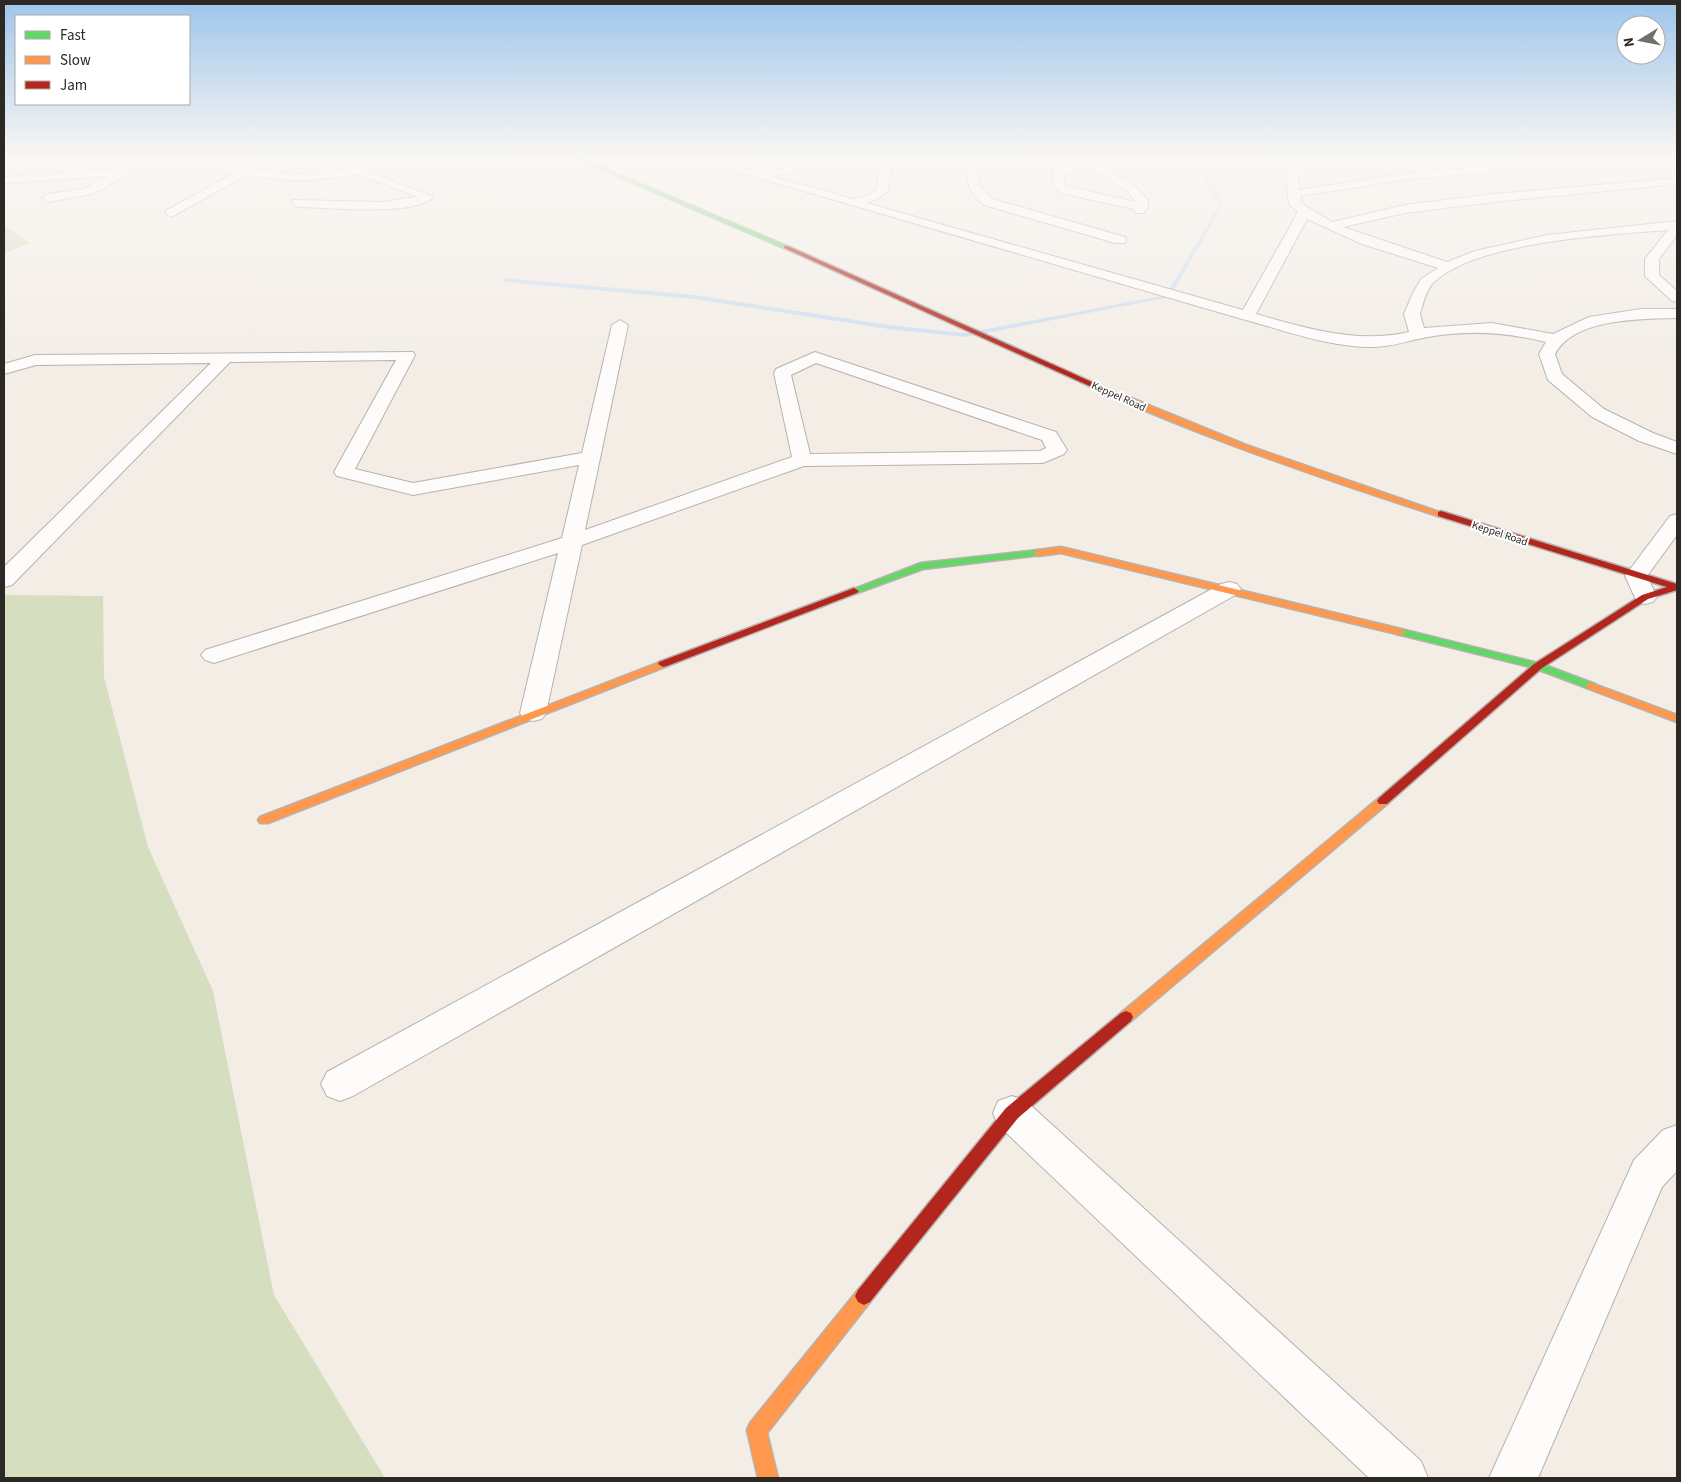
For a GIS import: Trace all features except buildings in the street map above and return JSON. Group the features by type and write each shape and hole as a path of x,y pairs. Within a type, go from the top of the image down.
{"street":[{"name":"Keppel Road","path":"738,228 1164,416 1313,472 1636,576 1677,587"},
{"path":"942,228 1290,328 1365,341 1406,340 1418,334 1476,328 1509,328 1555,339"},
{"path":"1107,228 1125,232"},
{"path":"1081,268 1100,254 1128,228"},
{"path":"1247,316 1296,228"},
{"path":"1337,228 1378,244 1447,266"},
{"path":"1418,334 1412,314 1427,281 1447,266 1546,238 1653,228"},
{"path":"1674,292 1652,276 1652,259 1675,228"},
{"path":"1677,313 1641,314 1589,322 1555,339 1547,354 1554,376 1598,413 1646,437 1677,448"},
{"path":"532,713 620,325"},
{"path":"4,369 35,360 407,355 344,472 413,489 589,457"},
{"path":"4,580 226,356"},
{"path":"214,655 570,542 802,460 1043,457 1058,450 1049,436 816,357 782,373 802,460"},
{"path":"1645,597 1636,576 1677,520"},
{"path":"264,820 532,713 921,566 1061,550 1229,589 1538,666 1677,719"},
{"path":"768,1478 757,1430 1012,1114 1436,756 1538,666 1645,597 1677,587"},
{"path":"340,1084 1229,589"},
{"path":"1012,1114 1404,1478"},
{"path":"1513,1478 1648,1174 1677,1144"}],"green space":[{"path":"4,228 8,228 29,243 4,254"},
{"path":"4,595 103,596 104,677 148,847 213,991 274,1295 385,1478 4,1478"}],"waterway":[{"path":"506,280 694,297 895,328 966,335 1168,296 1208,228"}],"traffic: fast":[{"path":"742,228 786,247"},
{"path":"854,591 921,566 1038,553"},
{"path":"1401,632 1538,666 1591,686"}],"traffic: slow":[{"path":"1128,400 1283,462 1441,514"},
{"path":"1038,553 1061,550 1401,632"},
{"path":"264,820 663,664"},
{"path":"1591,686 1677,719"},
{"path":"1126,1017 1383,801"},
{"path":"768,1478 757,1430 864,1296"}],"traffic: jam":[{"path":"786,247 1128,400"},
{"path":"1441,514 1677,587"},
{"path":"1383,801 1538,666 1645,597 1677,587"},
{"path":"663,664 854,591"},
{"path":"864,1296 1012,1113 1126,1017"}]}
